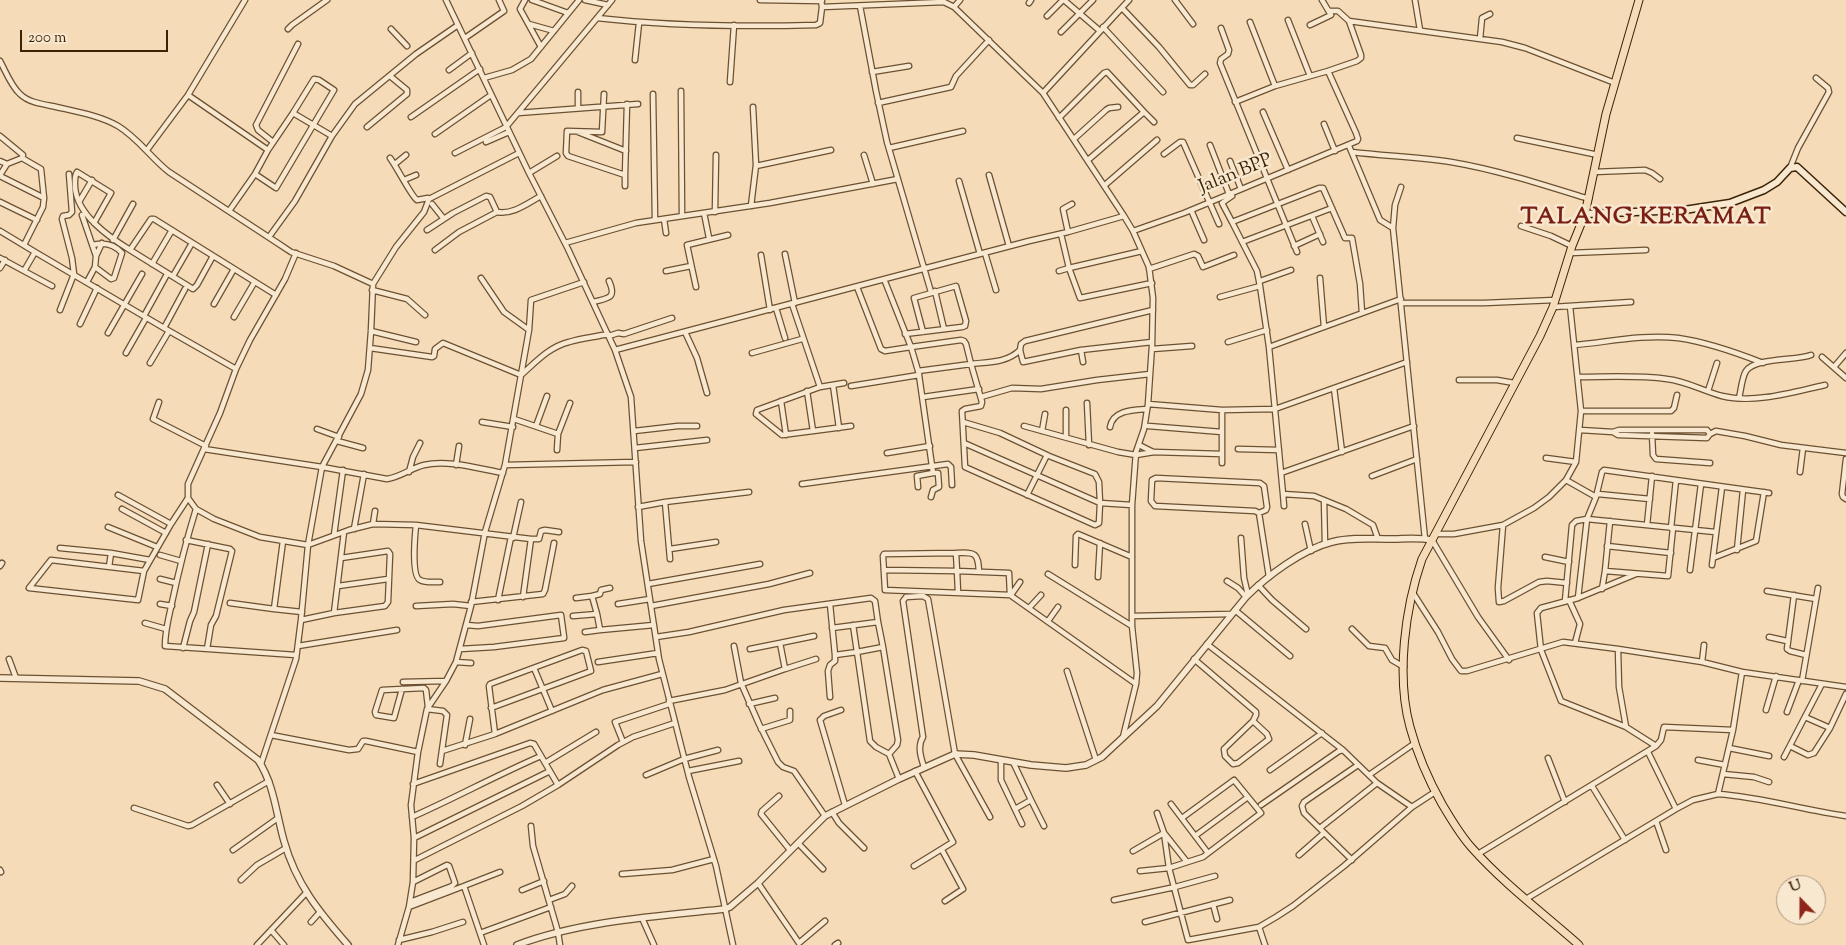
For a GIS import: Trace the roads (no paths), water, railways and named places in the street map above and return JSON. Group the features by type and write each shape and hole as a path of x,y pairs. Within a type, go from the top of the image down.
{"highway":[{"path":"1579,945 1526,900 1478,854 1462,835 1435,792 1415,743 1406,705 1404,667 1407,619 1412,592 1431,537 1540,336 1554,304 1589,199 1606,114 1639,0"}],"main road":[{"path":"1584,214 1684,210 1730,203 1764,190 1777,182 1790,168 1800,168 1846,212"}],"street":[{"path":"147,150 188,96 245,0"},
{"path":"288,30 292,25 327,0"},
{"path":"446,0 519,153 584,282 615,350 631,397 638,507 658,653 684,759 714,859 733,945"},
{"path":"465,38 504,11 499,0"},
{"path":"525,0 520,8 541,47"},
{"path":"532,0 568,13"},
{"path":"484,78 520,67 531,59 579,0"},
{"path":"584,0 608,5"},
{"path":"486,142 508,129 518,113 612,0"},
{"path":"597,18 639,23 734,25 816,25 820,23 821,0 760,0"},
{"path":"954,7 960,0"},
{"path":"1048,16 1063,0 1102,29 1163,92"},
{"path":"1062,32 1093,0"},
{"path":"1043,93 1128,0"},
{"path":"1174,0 1193,24"},
{"path":"1310,24 1331,16 1330,11 1322,0"},
{"path":"1415,0 1420,30"},
{"path":"822,7 944,2 954,7 1043,93 1124,216 1150,269 1153,310 1152,349 1147,406 1136,455 1132,505 1132,626 1137,673 1122,738"},
{"path":"860,6 878,103 889,148 924,269 944,329"},
{"path":"1122,8 1159,47 1191,86 1205,74"},
{"path":"1235,102 1275,86 1328,71 1361,58 1362,55 1348,21 1338,11 1330,11"},
{"path":"1480,39 1482,18 1490,14"},
{"path":"1288,20 1310,76"},
{"path":"1348,21 1502,42 1524,48 1615,83"},
{"path":"1250,22 1275,86"},
{"path":"635,60 639,23"},
{"path":"269,238 306,184 332,136 355,104 416,54 458,24"},
{"path":"529,24 554,31"},
{"path":"730,82 734,25"},
{"path":"1221,28 1229,50 1228,54 1220,61 1297,252"},
{"path":"391,29 416,54"},
{"path":"878,103 951,87 956,76 989,40"},
{"path":"271,146 262,136 256,123 298,44"},
{"path":"449,70 472,54"},
{"path":"0,61 15,89 24,98 116,125 147,150 169,172 269,238 296,253 334,266 372,287 407,299 425,315"},
{"path":"872,72 909,66"},
{"path":"411,118 480,69"},
{"path":"1328,71 1358,137 1357,142 1349,146 1380,220 1393,228"},
{"path":"1059,118 1107,72 1154,122"},
{"path":"367,127 408,94 390,76"},
{"path":"1790,168 1798,148 1830,92 1816,78"},
{"path":"229,211 256,174 312,80 319,80 334,90 276,188 256,174"},
{"path":"578,92 578,108"},
{"path":"681,92 682,216"},
{"path":"435,134 491,94"},
{"path":"602,142 604,94"},
{"path":"653,94 655,220"},
{"path":"188,96 258,143 271,146"},
{"path":"625,186 627,104"},
{"path":"518,113 638,104"},
{"path":"752,206 756,166 753,107"},
{"path":"1074,139 1106,110 1118,107"},
{"path":"1088,160 1144,112"},
{"path":"1263,112 1288,170"},
{"path":"293,113 332,136"},
{"path":"1324,124 1335,152"},
{"path":"456,153 508,129"},
{"path":"602,132 574,130 566,132 566,152 568,156 625,175"},
{"path":"574,130 626,151"},
{"path":"889,148 963,131"},
{"path":"0,136 23,155 22,158 41,170 43,207 24,245"},
{"path":"258,143 262,136"},
{"path":"1517,138 1598,155"},
{"path":"1105,185 1157,140"},
{"path":"1164,154 1183,142 1219,224"},
{"path":"1210,145 1229,194"},
{"name":"Jalan BPP","path":"1133,231 1191,210 1349,146"},
{"path":"756,166 831,150"},
{"path":"1352,152 1475,166 1533,181 1589,199"},
{"path":"261,764 298,646 308,545 322,467 362,394 368,370 372,287 386,261 431,202 519,153"},
{"path":"395,164 406,155"},
{"path":"714,212 716,155"},
{"path":"864,155 873,184"},
{"path":"529,173 557,156"},
{"path":"22,158 7,164 0,175 44,198"},
{"path":"390,158 414,198 417,200 428,198 444,219"},
{"path":"0,161 7,164"},
{"path":"1230,161 1239,190 1236,194 1222,202 1254,265 1260,283 1269,347 1284,506"},
{"path":"1594,172 1645,170 1660,179"},
{"path":"94,223 111,193 78,172 75,173 76,196 94,223 113,240 193,289 213,256"},
{"path":"60,310 74,274 62,219 63,216 69,215 72,212 69,174"},
{"path":"404,180 416,175"},
{"path":"989,175 1009,246"},
{"path":"565,243 636,223 752,206 898,179"},
{"path":"79,202 92,180"},
{"path":"959,181 996,290"},
{"path":"1232,222 1322,187 1345,238 1352,238 1360,284 1362,313"},
{"path":"1401,187 1395,205 1393,228 1417,459 1431,537 1478,617 1509,660"},
{"path":"427,230 486,196 490,197 497,212"},
{"path":"435,250 459,232 497,212 503,213 513,210 541,196"},
{"path":"0,202 37,220"},
{"path":"113,240 133,204"},
{"path":"1068,232 1063,209 1072,204"},
{"path":"1242,242 1332,208"},
{"path":"1191,210 1204,240"},
{"path":"704,213 709,238"},
{"path":"82,215 96,256 96,267 87,282"},
{"path":"615,350 1124,216"},
{"path":"1312,216 1323,242"},
{"path":"130,250 151,219 154,219 276,295"},
{"path":"664,219 666,233"},
{"path":"1520,226 1551,236 1571,249 1646,250"},
{"path":"152,264 172,230"},
{"path":"0,231 236,369"},
{"path":"1061,234 1080,298 1152,283"},
{"path":"1294,246 1320,234"},
{"path":"696,287 687,245 709,238 728,235"},
{"path":"1264,235 1267,241"},
{"path":"96,256 102,243"},
{"path":"173,276 192,243"},
{"path":"93,245 111,244 122,253 114,278 96,267"},
{"path":"1059,270 1142,250"},
{"path":"24,271 35,252"},
{"path":"144,571 51,560 30,588 138,600 144,571 188,498 188,484 205,448 236,369 250,340 285,279 296,253"},
{"path":"785,254 793,303 802,339 820,387"},
{"path":"1150,269 1194,254 1197,255 1203,267 1234,255"},
{"path":"761,255 770,310"},
{"path":"0,268 2,259 52,286"},
{"path":"666,272 691,266"},
{"path":"214,304 234,270"},
{"path":"1220,297 1291,270"},
{"path":"108,333 142,274"},
{"path":"126,352 166,276"},
{"path":"481,278 504,312 529,330"},
{"path":"1320,278 1324,327"},
{"path":"884,279 911,347 919,373 924,396 933,472"},
{"path":"593,302 608,298 612,294 613,290 609,281"},
{"path":"427,708 446,681 456,662 460,649 485,534 505,465 529,330 531,300 584,282"},
{"path":"234,317 254,283"},
{"path":"905,334 922,332 944,329 962,327 965,325 955,285 915,297 922,332"},
{"path":"857,286 881,349 886,351 963,340 966,344 981,397 981,406 963,410 963,422 965,466 1095,525 1098,524 1100,503 1097,476 1000,433 963,422"},
{"path":"80,324 97,288"},
{"path":"150,363 185,290"},
{"path":"1269,347 1362,313 1401,301 1554,304 1570,306 1631,302"},
{"path":"521,944 558,932 642,918 725,909 736,904 825,816 898,779 955,754 1066,768 1079,767 1096,760 1102,757 1157,706 1233,612 1258,585 1311,551 1325,544 1338,541 1431,537 1504,525 1534,508 1550,497 1566,480 1576,462 1581,411 1570,306"},
{"path":"776,308 785,338"},
{"path":"1152,342 1081,350 1023,362 1020,350 1021,344 1026,341 1153,310"},
{"path":"521,375 556,347 569,342 618,333 624,334 672,318"},
{"path":"1228,342 1267,330"},
{"path":"371,331 416,342"},
{"path":"685,332 698,358 707,393"},
{"path":"1574,345 1631,339 1676,338 1713,345 1763,362"},
{"path":"752,353 802,339"},
{"path":"370,348 432,357 436,348 444,343 521,375"},
{"path":"1152,349 1192,346"},
{"path":"850,386 971,364 992,363 1012,356 1020,350"},
{"path":"1081,350 1083,362"},
{"path":"1834,367 1846,353"},
{"path":"1739,398 1747,370 1763,362 1803,358 1811,355"},
{"path":"1822,357 1846,378"},
{"path":"1110,427 1111,421 1117,415 1147,406 1222,410 1275,409 1407,362"},
{"path":"1708,391 1717,363"},
{"path":"981,397 1012,388 1041,389 1150,374"},
{"path":"1578,377 1667,379 1723,396 1739,398 1755,398 1825,385"},
{"path":"1459,380 1497,380 1514,383"},
{"path":"844,383 808,391 757,410 755,413 781,434 851,426"},
{"path":"833,384 839,428"},
{"path":"1334,388 1342,452"},
{"path":"924,396 979,389"},
{"path":"808,391 813,431"},
{"path":"1581,411 1671,411 1674,408 1677,395"},
{"path":"536,426 547,396"},
{"path":"781,401 786,434"},
{"path":"159,402 152,419 205,448 388,478 397,478 424,465 440,463 503,473"},
{"path":"557,450 558,434 570,403"},
{"path":"1087,403 1089,445"},
{"path":"1066,410 1066,437"},
{"path":"1222,410 1222,463"},
{"path":"1042,431 1045,414"},
{"path":"514,419 558,434"},
{"path":"482,422 512,427"},
{"path":"634,431 678,426 697,426"},
{"path":"1024,426 1089,445 1136,455 1154,452 1222,454"},
{"path":"1148,426 1222,432"},
{"path":"1282,473 1414,426"},
{"path":"317,429 363,448"},
{"path":"1580,430 1613,432 1619,430 1707,430 1710,434"},
{"path":"1652,430 1653,454 1656,460 1710,464"},
{"path":"1613,432 1618,435 1707,438 1716,431 1803,448 1846,453"},
{"path":"635,448 707,440"},
{"path":"409,472 413,457 420,443"},
{"path":"964,443 1100,503 1132,505"},
{"path":"1139,445 1154,452"},
{"path":"456,465 459,446"},
{"path":"887,453 930,446"},
{"path":"1800,472 1803,448"},
{"path":"1238,449 1279,450"},
{"path":"1028,495 1047,455"},
{"path":"1546,458 1576,462"},
{"path":"1372,476 1417,459"},
{"path":"1846,459 1842,494 1842,497 1846,500"},
{"path":"505,465 636,462"},
{"path":"802,484 950,464 952,484"},
{"path":"334,535 343,470"},
{"path":"1578,598 1586,519 1597,495 1603,471 1652,476 1766,493 1757,540 1754,544 1713,558"},
{"path":"918,487 917,476 938,472 939,487 933,490 931,497"},
{"path":"354,528 364,474"},
{"path":"1647,525 1652,476"},
{"path":"1156,478 1260,483 1264,486 1267,507 1266,510 1259,512 1155,506 1151,501 1152,480 1156,478"},
{"path":"1566,480 1597,495 1650,498"},
{"path":"1605,571 1668,576 1676,480"},
{"path":"1690,570 1701,484"},
{"path":"1712,565 1722,487"},
{"path":"1736,550 1743,490"},
{"path":"638,507 750,492"},
{"path":"1283,494 1308,495 1346,509 1370,523 1375,528 1378,539"},
{"path":"118,495 171,524"},
{"path":"188,498 196,509 214,519 260,537 308,545 354,528 373,524 416,525 531,539 539,539 543,530 559,532"},
{"path":"1324,500 1325,544"},
{"path":"498,600 521,502"},
{"path":"665,502 670,559"},
{"path":"122,509 166,533"},
{"path":"196,509 186,540 176,583 166,629 165,646 296,655"},
{"path":"373,524 376,511"},
{"path":"1259,512 1268,577"},
{"path":"1575,643 1580,624 1567,601 1572,525 1574,522 1586,519 1715,532"},
{"path":"1602,589 1610,521"},
{"path":"1305,524 1311,551"},
{"path":"416,525 414,559 416,577 425,582 440,582"},
{"path":"1504,525 1498,588 1500,602 1504,602 1539,582 1567,583"},
{"path":"108,527 157,547"},
{"path":"334,613 344,532"},
{"path":"1075,565 1076,535 1079,534 1132,557"},
{"path":"1241,538 1247,596"},
{"path":"523,597 531,539"},
{"path":"186,540 232,551 216,616 211,625 207,649"},
{"path":"274,609 282,541"},
{"path":"670,549 716,542"},
{"path":"416,606 471,604 541,595 545,592 554,543"},
{"path":"1098,577 1100,543"},
{"path":"183,648 194,612 208,544"},
{"path":"1607,546 1671,553"},
{"path":"60,548 111,553 150,560"},
{"path":"302,620 387,605 390,554 388,551 341,558"},
{"path":"109,567 111,553"},
{"path":"956,553 958,592"},
{"path":"979,572 976,555 965,553 885,554 883,556 884,588 887,591 1010,595 1136,684"},
{"path":"160,555 181,561"},
{"path":"1545,557 1570,562"},
{"path":"648,584 760,564"},
{"path":"884,570 1009,573 1010,595"},
{"path":"651,606 769,584 810,573"},
{"path":"1048,574 1132,626"},
{"path":"1636,574 1578,598 1542,608 1538,611 1538,625 1541,650 1561,701 1626,728 1656,746"},
{"path":"338,586 388,578"},
{"path":"160,579 176,583"},
{"path":"1227,581 1247,596"},
{"path":"1010,595 1020,582"},
{"path":"1258,585 1272,600 1306,629"},
{"path":"576,598 600,594 601,590 610,588"},
{"path":"1787,712 1800,680 1818,588"},
{"path":"1767,591 1816,599"},
{"path":"1412,592 1459,670 1467,671 1509,660 1558,643 1575,643 1618,648 1702,662 1742,672 1846,687"},
{"path":"1029,608 1041,595"},
{"path":"1794,595 1787,641 1788,650 1806,655"},
{"path":"592,596 600,630"},
{"path":"924,767 920,745 923,737 903,601 906,596 923,596 928,599 955,754 990,817"},
{"path":"656,637 689,632 784,610 873,598 883,646 898,740 889,754"},
{"path":"618,604 650,599"},
{"path":"230,603 302,612"},
{"path":"160,604 172,606"},
{"path":"830,604 835,655 835,661 828,671 830,697"},
{"path":"1048,621 1058,607"},
{"path":"1132,616 1233,612 1290,656"},
{"path":"574,616 597,614"},
{"path":"460,649 494,647 564,637 561,615 478,626 466,625"},
{"path":"832,628 878,622"},
{"path":"145,623 166,629"},
{"path":"585,632 654,625"},
{"path":"853,625 870,741 873,746 889,754 898,779"},
{"path":"1352,629 1369,646 1385,648 1392,660 1404,667"},
{"path":"298,646 396,630"},
{"path":"750,649 814,636"},
{"path":"1768,636 1787,641"},
{"path":"780,643 786,669"},
{"path":"1207,644 1343,750 1377,783 1412,807"},
{"path":"1702,662 1704,645"},
{"path":"734,646 741,683 749,704 778,762 783,768 794,771 825,816"},
{"path":"835,655 883,646"},
{"path":"1618,648 1619,687 1626,728"},
{"path":"491,708 591,672 586,651 582,650 490,684 491,708 495,734"},
{"path":"598,662 658,653"},
{"path":"10,659 16,678"},
{"path":"623,742 614,722 669,703 725,690 816,659"},
{"path":"1194,659 1254,710 1256,715 1253,721 1224,748 1225,756 1233,764 1238,763 1268,739 1267,734 1253,721"},
{"path":"456,662 471,663"},
{"path":"534,668 552,711"},
{"path":"1067,671 1096,760"},
{"path":"1718,794 1733,730 1742,672"},
{"path":"442,752 495,734 603,690 662,674"},
{"path":"1766,710 1776,676"},
{"path":"0,678 139,681 152,684 165,689 258,760 269,781 286,848 295,873 306,893 348,945"},
{"path":"404,682 446,681"},
{"path":"1784,757 1822,684"},
{"path":"399,943 413,882 415,860 412,818 413,784 427,708 425,689 420,687 380,690 376,714 394,718 402,689"},
{"path":"1790,746 1808,755 1813,754 1830,728 1846,694"},
{"path":"749,704 775,698"},
{"path":"427,708 443,711 447,715 440,764"},
{"path":"841,710 824,716 820,720 845,805"},
{"path":"761,729 790,720 790,711"},
{"path":"1805,717 1830,728"},
{"path":"465,745 470,719"},
{"path":"415,860 558,786 623,742 675,723"},
{"path":"1478,854 1648,752 1660,740 1664,727 1733,730"},
{"path":"545,763 596,732"},
{"path":"1270,770 1322,733"},
{"path":"271,735 349,750 358,749 366,741 418,752"},
{"path":"413,784 528,743 534,744 558,786"},
{"path":"1369,775 1415,743"},
{"path":"1729,748 1769,756"},
{"path":"646,775 684,759 718,750"},
{"path":"1261,805 1343,750"},
{"path":"1648,752 1676,809"},
{"path":"412,818 499,774 541,756"},
{"path":"1548,758 1565,802"},
{"path":"1002,760 1000,777 1022,824"},
{"path":"1698,760 1725,765"},
{"path":"688,771 739,761"},
{"path":"1013,762 1044,826"},
{"path":"1352,860 1304,813 1303,804 1358,765"},
{"path":"414,838 550,771"},
{"path":"914,866 952,842 915,772"},
{"path":"1723,774 1754,777 1769,782"},
{"path":"1140,871 1169,868 1203,857 1261,813 1234,780 1182,818"},
{"path":"134,808 188,826 269,781"},
{"path":"1320,828 1377,783"},
{"path":"217,785 230,804"},
{"path":"1592,786 1625,840"},
{"path":"1157,813 1164,833 1169,868 1188,940 1258,927 1292,906 1352,860 1412,807 1435,792"},
{"path":"1526,900 1692,800 1718,794 1755,798 1777,804 1846,816"},
{"path":"779,796 761,814 790,850"},
{"path":"1195,836 1248,797"},
{"path":"1014,809 1031,800"},
{"path":"1171,804 1208,853"},
{"path":"832,812 839,823 864,848"},
{"path":"233,850 278,818"},
{"path":"1656,821 1666,850"},
{"path":"531,826 532,846 544,881 560,945"},
{"path":"1164,833 1187,862"},
{"path":"1133,851 1164,833"},
{"path":"1299,855 1324,833"},
{"path":"798,843 823,869"},
{"path":"241,880 256,865 286,848"},
{"path":"942,850 965,888 945,901"},
{"path":"622,874 672,870 714,859"},
{"path":"409,904 455,883 447,865 413,882"},
{"path":"409,904 500,872"},
{"path":"1114,900 1215,876"},
{"path":"522,890 544,881"},
{"path":"758,883 799,944 825,921"},
{"path":"464,886 484,945"},
{"path":"549,900 565,894 572,886"},
{"path":"257,945 306,893"},
{"path":"1145,922 1230,900"},
{"path":"1213,904 1217,919"},
{"path":"480,933 551,907"},
{"path":"311,922 320,912"},
{"path":"642,918 654,945"},
{"path":"399,943 463,922"},
{"path":"1258,927 1265,945"},
{"path":"271,930 284,945"}],"district":[{"name":"TALANG KERAMAT","path":"1646,219"}]}
